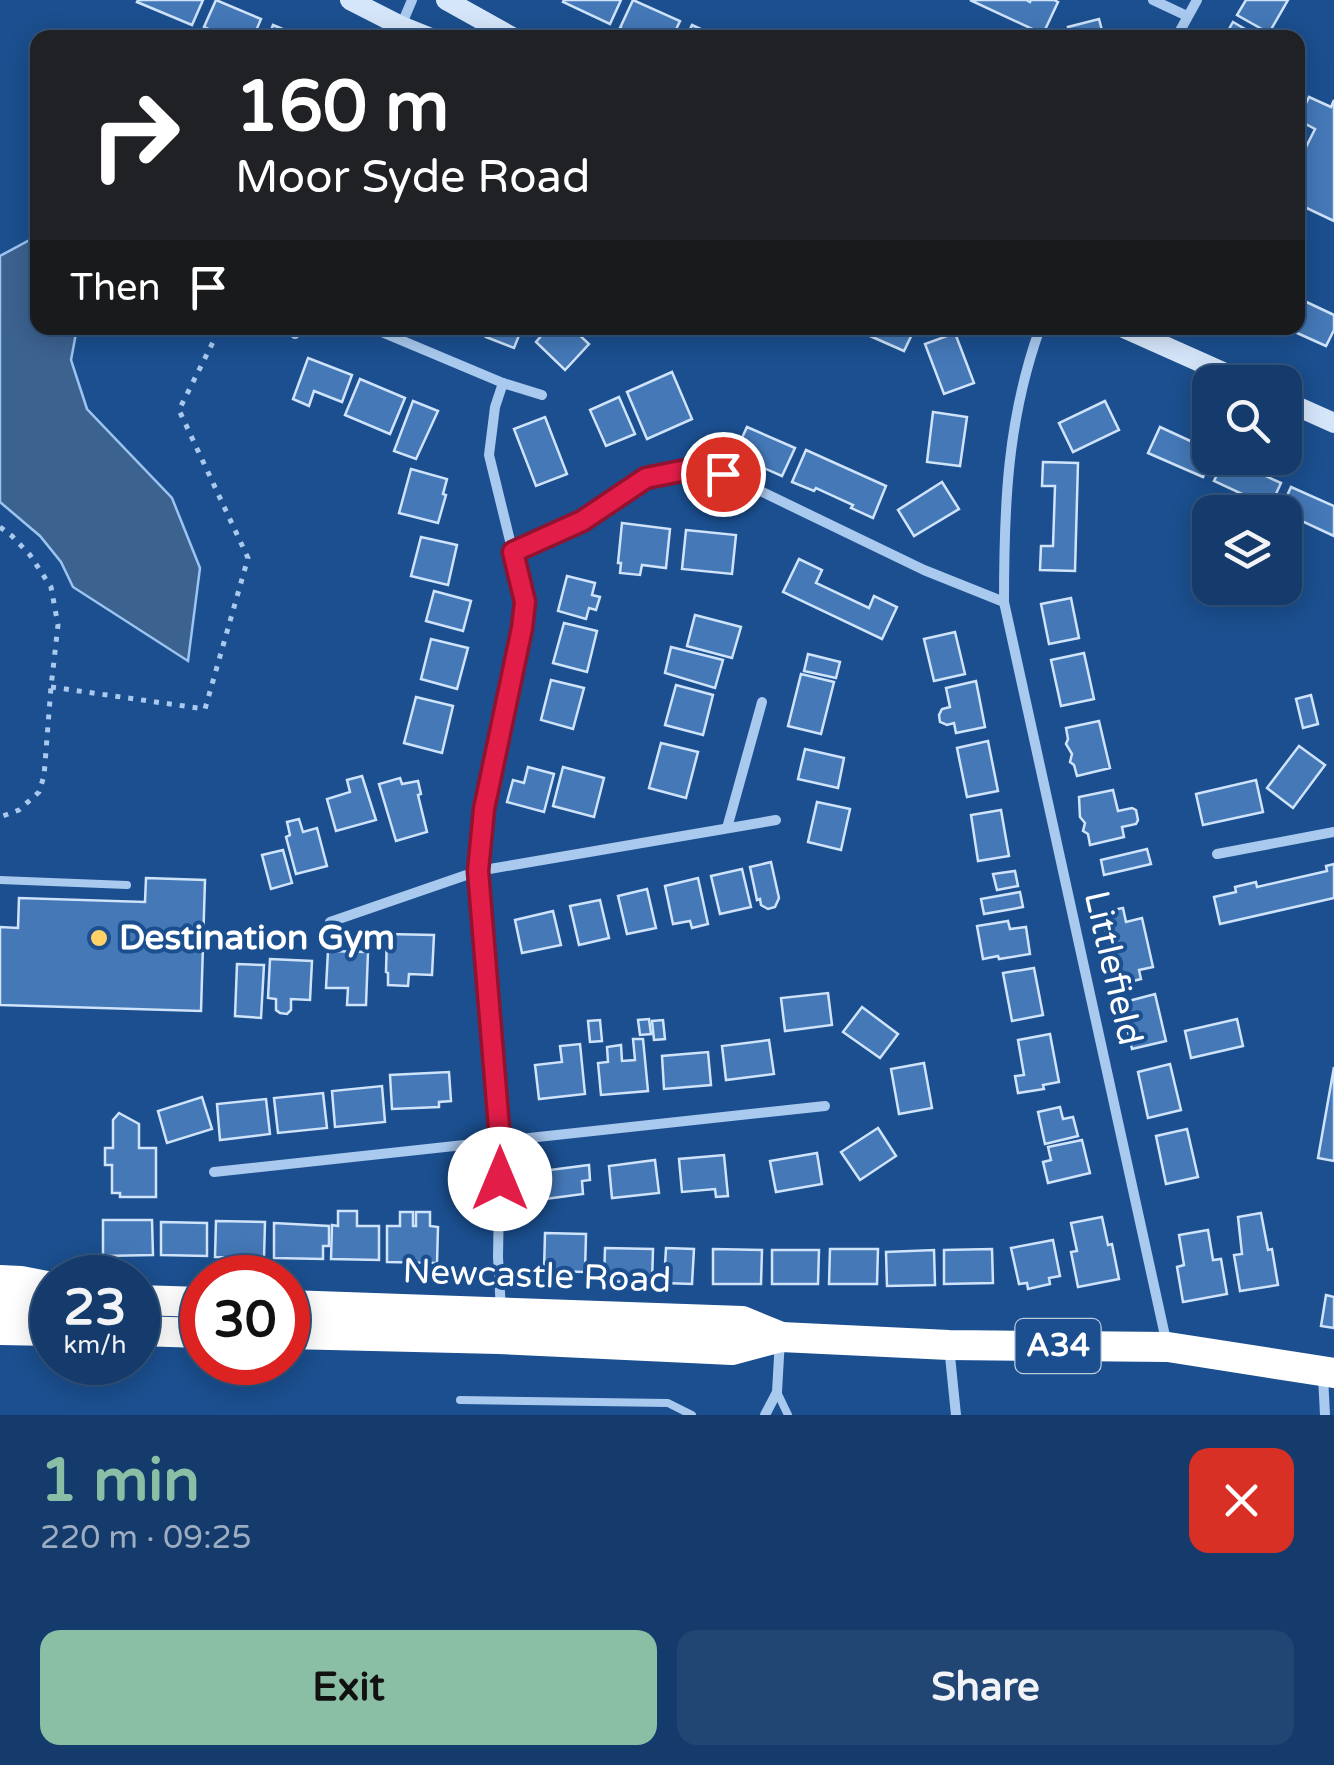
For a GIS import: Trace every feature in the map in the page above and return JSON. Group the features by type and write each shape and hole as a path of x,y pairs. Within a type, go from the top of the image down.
{"highway":[{"path":"0,1280 30,1283"},
{"path":"0,1302 30,1308"},
{"name":"Newcastle Road","path":"310,1307 732,1350 780,1337 949,1345 1168,1347 1329,1372"},
{"name":"Newcastle Road","path":"310,1333 500,1325"},
{"path":"0,1330 30,1331"}],"street":[{"path":"350,0 411,30"},
{"path":"401,26 412,0"},
{"path":"446,0 500,30"},
{"path":"1152,0 1187,16"},
{"path":"1180,30 1197,0"},
{"path":"389,335 542,395"},
{"name":"Littlefield","path":"1037,335 1010,442 1004,520 1004,602 1168,1347"},
{"path":"1140,335 1207,365"},
{"path":"500,1325 500,1140 478,871 484,809 525,602 489,455 495,407 503,382"},
{"path":"1302,409 1334,423"},
{"path":"513,552 582,521 646,478 686,470 723,474 924,570 1004,602"},
{"path":"727,828 762,702"},
{"path":"330,922 478,871 776,820"},
{"path":"1217,854 1334,832"},
{"path":"214,1172 825,1106"},
{"path":"765,1415 777,1392 780,1337"},
{"path":"949,1345 956,1415"},
{"path":"1325,1415 1329,1372"}],"lane":[{"path":"0,880 126,885"},
{"path":"777,1392 788,1415"},
{"path":"460,1400 668,1402 692,1415"}],"path":[{"path":"50,687 205,709 248,558 178,410 216,335"},
{"path":"0,526 30,555 51,587 58,625 44,776 39,792 19,810 0,817"}],"water":[{"path":"30,240 30,335 76,335 71,360 87,409 172,498 200,568 188,661 73,587 61,562 40,536 0,502 0,256"}],"building":[{"path":"138,0 203,0 192,25"},
{"path":"216,0 261,19 256,30 204,27"},
{"path":"564,0 621,0 610,24"},
{"path":"633,0 680,21 676,30 620,28"},
{"path":"970,0 1058,2 1045,30 1034,30"},
{"path":"1246,0 1288,0 1271,30 1237,15"},
{"path":"1099,19 1102,30 1069,30 1068,27"},
{"path":"1233,22 1247,30 1228,30"},
{"path":"1309,97 1331,107 1334,100 1334,221 1305,207 1305,149 1315,129 1305,124"},
{"path":"1305,301 1334,315 1334,330 1326,346 1302,335 1305,335"},
{"path":"487,335 519,335 514,348"},
{"path":"542,335 579,335 589,344 565,370 536,342"},
{"path":"868,335 912,335 904,351"},
{"path":"956,335 974,383 944,394 925,344"},
{"path":"308,358 352,375 342,402 314,391 309,406 293,399"},
{"path":"672,372 692,419 647,439 627,392"},
{"path":"360,379 405,398 390,434 345,415"},
{"path":"619,397 635,434 606,446 590,410"},
{"path":"413,401 438,411 416,459 394,451"},
{"path":"1105,401 1119,430 1073,452 1059,423"},
{"path":"933,412 967,417 960,466 927,462"},
{"path":"545,417 567,474 536,486 514,429"},
{"path":"747,427 795,448 782,476 734,455"},
{"path":"1160,427 1192,442 1192,472 1148,453"},
{"path":"806,450 886,486 873,518 816,488 814,491 792,482"},
{"path":"1043,462 1078,463 1075,571 1040,570 1041,546 1053,546 1055,486 1042,486"},
{"path":"411,469 447,479 438,523 399,513"},
{"path":"1217,475 1263,475 1281,483 1276,495 1244,495 1214,481"},
{"path":"942,482 959,509 914,536 898,510"},
{"path":"1291,487 1334,506 1334,536 1302,521 1302,495 1287,495"},
{"path":"622,523 670,529 666,568 642,565 640,575 620,573"},
{"path":"686,530 736,535 732,574 682,569"},
{"path":"421,537 457,545 448,585 411,576"},
{"path":"799,559 822,570 816,583 869,608 874,596 897,607 882,639 783,592"},
{"path":"567,576 595,583 592,595 600,597 596,610 589,608 586,619 558,611"},
{"path":"434,591 471,601 463,631 426,621"},
{"path":"1071,598 1079,638 1049,644 1041,604"},
{"path":"695,615 741,627 732,658 687,646"},
{"path":"564,623 597,631 587,672 553,663"},
{"path":"955,632 965,674 934,681 924,639"},
{"path":"431,639 468,648 457,689 421,679"},
{"path":"671,647 723,660 715,688 665,673"},
{"path":"1084,653 1094,699 1061,706 1051,660"},
{"path":"808,654 840,662 836,678 804,671"},
{"path":"801,674 834,682 821,734 788,726"},
{"path":"551,680 584,688 573,729 541,720"},
{"path":"976,681 985,727 956,733 954,723 940,722 942,709 950,707 946,688"},
{"path":"676,685 713,695 703,735 665,725"},
{"path":"1311,695 1318,724 1303,728 1296,699"},
{"path":"416,697 453,706 442,753 404,743"},
{"path":"1099,721 1110,768 1077,776 1070,762 1066,728"},
{"path":"988,741 998,791 967,797 957,748"},
{"path":"661,743 698,752 686,798 649,788"},
{"path":"1299,746 1325,765 1293,808 1267,788"},
{"path":"805,749 844,758 838,788 798,779"},
{"path":"528,767 554,774 544,812 507,802 513,780 524,783"},
{"path":"563,767 604,778 594,817 553,806"},
{"path":"362,776 376,820 336,831 327,799 350,792 347,780"},
{"path":"400,778 402,784 418,781 427,832 396,841 379,784"},
{"path":"1256,780 1263,812 1203,825 1196,794"},
{"path":"1113,790 1118,811 1132,808 1138,820 1122,827 1124,837 1090,845 1088,834 1083,831 1079,797"},
{"path":"817,802 850,809 841,850 808,842"},
{"path":"1001,810 1009,856 978,861 971,815"},
{"path":"299,819 303,832 317,828 327,866 296,874 286,837 290,835 287,822"},
{"path":"1147,849 1151,864 1104,875 1101,860"},
{"path":"283,850 292,883 271,889 262,855"},
{"path":"771,862 779,898 775,907 768,909 757,900 750,867"},
{"path":"1334,864 1334,898 1220,924 1214,897 1256,882 1257,887 1327,871 1326,866"},
{"path":"742,869 751,907 720,914 711,876"},
{"path":"1015,871 1018,886 997,890 993,874"},
{"name":"Destination Gym","path":"146,878 205,880 201,1011 0,1005 0,927 18,928 19,898 145,902"},
{"path":"698,878 708,924 692,928 690,921 673,924 665,886"},
{"path":"647,889 656,928 627,934 618,896"},
{"path":"1020,892 1023,907 984,914 981,899"},
{"path":"600,900 609,938 579,945 570,906"},
{"path":"1123,908 1126,922 1142,918 1153,967 1139,970 1141,979 1121,984 1105,927 1111,926 1108,911"},
{"path":"553,911 561,945 522,953 515,920"},
{"path":"1008,921 1010,929 1026,927 1030,954 983,959 977,926"},
{"path":"387,934 434,935 432,975 409,974 408,986 388,985"},
{"path":"328,951 368,952 366,1005 347,1005 348,988 326,988"},
{"path":"270,959 312,961 310,1000 291,999 287,1014 276,1010 276,999 268,998"},
{"path":"237,964 264,965 261,1018 235,1016"},
{"path":"1034,968 1043,1015 1012,1021 1003,973"},
{"path":"828,993 832,1025 785,1031 781,998"},
{"path":"1155,994 1166,1041 1132,1049 1121,1003"},
{"path":"862,1007 898,1034 880,1058 843,1032"},
{"path":"649,1019 651,1034 640,1035 638,1020"},
{"path":"1237,1019 1243,1046 1191,1058 1185,1031"},
{"path":"600,1020 602,1041 590,1042 588,1021"},
{"path":"663,1020 665,1039 654,1040 652,1021"},
{"path":"1050,1034 1059,1082 1018,1093 1015,1076 1024,1075 1018,1040"},
{"path":"633,1039 643,1039 648,1091 601,1095 598,1063 608,1062 607,1047 621,1045 622,1061 635,1060"},
{"path":"769,1040 774,1074 726,1080 722,1046"},
{"path":"580,1044 585,1094 539,1099 535,1065 562,1062 560,1046"},
{"path":"708,1052 711,1085 664,1089 662,1056"},
{"path":"924,1063 932,1108 899,1114 891,1069"},
{"path":"1170,1064 1181,1110 1148,1118 1138,1072"},
{"path":"1334,1067 1334,1161 1318,1158"},
{"path":"449,1072 451,1101 439,1102 439,1107 392,1109 390,1075"},
{"path":"382,1086 385,1122 335,1127 332,1091"},
{"path":"323,1093 327,1128 278,1133 274,1098"},
{"path":"202,1097 212,1129 167,1143 158,1111"},
{"path":"266,1099 270,1134 220,1140 217,1104"},
{"path":"1060,1107 1063,1119 1073,1117 1078,1136 1045,1144 1038,1112"},
{"path":"119,1113 139,1124 139,1148 156,1148 156,1197 120,1197 120,1193 112,1193 112,1165 105,1165 105,1148 113,1148 113,1120"},
{"path":"878,1128 896,1156 860,1180 841,1152"},
{"path":"1187,1129 1198,1177 1166,1184 1156,1136"},
{"path":"1082,1140 1090,1173 1048,1183 1043,1162 1051,1160 1048,1147"},
{"path":"817,1153 822,1184 776,1192 770,1161"},
{"path":"724,1155 728,1196 716,1197 715,1189 682,1192 679,1159"},
{"path":"655,1160 659,1193 612,1198 609,1166"},
{"path":"589,1165 590,1180 582,1181 583,1194 545,1199 542,1171"},
{"path":"338,1211 357,1211 357,1226 379,1226 379,1260 331,1259 332,1225 338,1226"},
{"path":"400,1212 413,1212 416,1226 416,1212 430,1212 430,1226 438,1227 437,1263 387,1262 387,1226 400,1226"},
{"path":"1261,1213 1278,1285 1240,1291 1234,1255 1242,1254 1238,1217"},
{"path":"1102,1217 1119,1279 1078,1287 1071,1252 1077,1251 1071,1223"},
{"path":"103,1220 152,1220 153,1255 103,1255"},
{"path":"216,1221 265,1222 264,1255 215,1255"},
{"path":"161,1222 207,1223 207,1255 161,1255"},
{"path":"274,1223 329,1226 329,1246 323,1246 323,1259 274,1255"},
{"path":"1208,1230 1213,1260 1221,1259 1227,1294 1183,1302 1177,1267 1184,1265 1179,1235"},
{"path":"545,1233 586,1234 585,1272 544,1271"},
{"path":"1053,1240 1060,1276 1049,1278 1050,1284 1028,1289 1027,1283 1019,1284 1011,1248"},
{"path":"605,1248 653,1249 652,1283 604,1281"},
{"path":"666,1248 694,1249 692,1284 664,1283"},
{"path":"713,1249 762,1250 761,1284 713,1284"},
{"path":"830,1249 878,1249 877,1284 829,1284"},
{"path":"992,1249 993,1283 944,1284 944,1250"},
{"path":"772,1250 819,1250 818,1284 772,1284"},
{"path":"934,1250 935,1285 887,1286 886,1252"},
{"path":"1326,1295 1334,1297 1334,1328 1321,1326"}],"place":[{"name":"Destination Gym","path":"99,938"}],"route":[{"path":"500,1179 478,871 484,809 525,602 513,552 582,521 646,478 686,470 723,474"}]}
